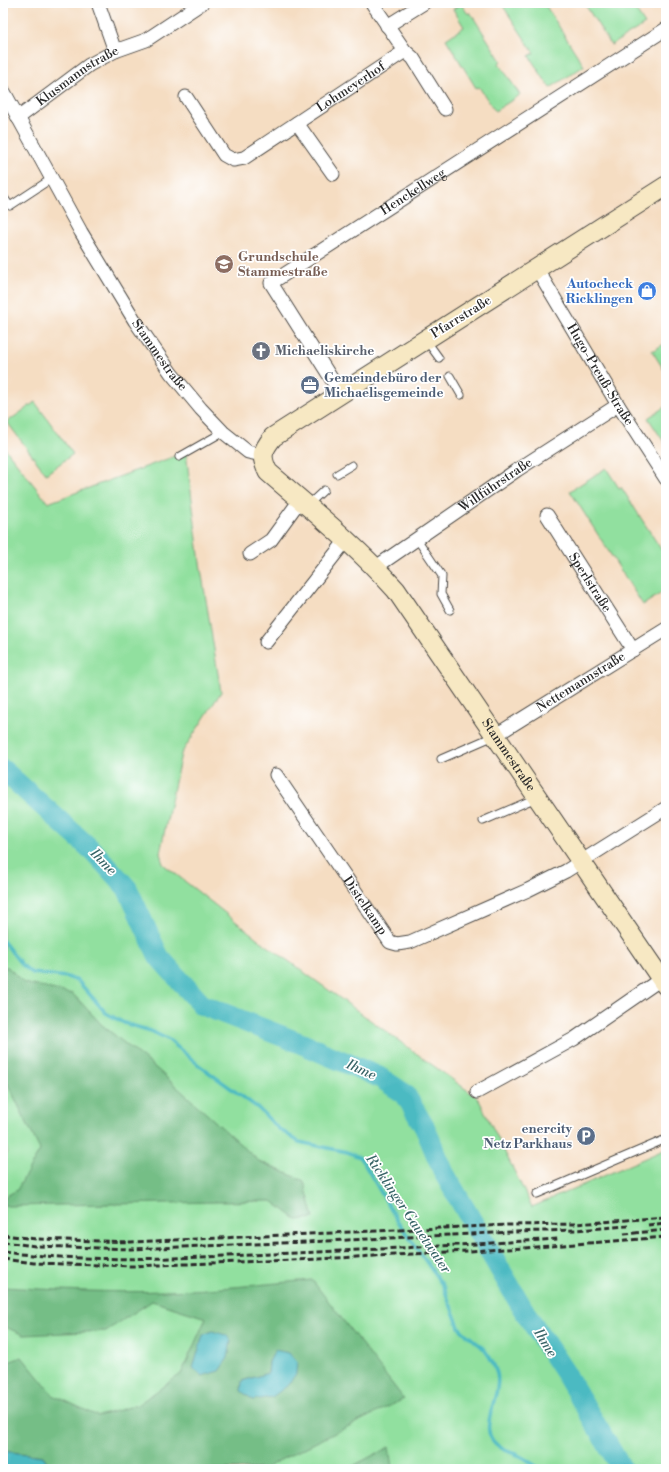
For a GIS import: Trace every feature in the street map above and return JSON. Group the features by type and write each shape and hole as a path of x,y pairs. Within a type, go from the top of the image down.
{"street":[{"name":"Klusmannstraße","path":"18,118 89,65 115,51 98,3"},
{"path":"115,51 146,40 202,3"},
{"path":"372,3 405,51 413,58 445,109"},
{"path":"387,26 424,3"},
{"name":"Henckellweg","path":"341,394 271,283 666,30"},
{"name":"Lohmeyerhof","path":"186,96 224,154 233,160 244,158 405,51"},
{"name":"Stammestraße","path":"4,96 18,118 81,232 136,322 171,373 223,432 248,452 262,455 268,472 347,540 376,567 396,590 664,982 574,1040 477,1092"},
{"path":"297,123 333,174"},
{"name":"Pfarrstraße","path":"262,455 266,446 273,437 666,186"},
{"name":"Hugo-Preuß-Straße","path":"537,269 618,405 666,479"},
{"name":"Willführstraße","path":"376,567 518,470 618,405"},
{"path":"250,554 271,540 304,503"},
{"name":"Sperlstraße","path":"547,515 633,650"},
{"path":"266,642 347,540"},
{"name":"Nettemannstraße","path":"496,735 666,629"},
{"name":"Distelkamp","path":"276,775 390,942 403,944 410,942 528,890 581,862"},
{"path":"581,862 666,808"}],"lane":[{"path":"3,196 10,206 51,179"},
{"path":"426,339 439,358"},
{"path":"450,376 461,395"},
{"path":"179,457 223,432"},
{"path":"337,474 352,465"},
{"path":"304,503 324,490"},
{"path":"418,539 442,576 441,594 450,610"},
{"path":"441,759 496,735"},
{"path":"483,821 537,797"},
{"path":"537,1194 666,1139"}],"green space":[{"path":"501,3 544,3 584,66 550,88 529,56 534,53"},
{"path":"584,3 631,3 645,24 611,45"},
{"path":"461,4 468,14 470,12 501,61 499,63 520,95 495,111 479,87 476,88 446,39 464,27 453,9"},
{"path":"666,343 666,373 652,351"},
{"path":"35,402 73,454 46,474 7,422"},
{"path":"666,406 666,445 648,418"},
{"path":"3,446 48,503 186,452 200,563 221,692 181,754 160,853 163,864 258,939 478,1098 532,1207 666,1149 666,1469 52,1469 43,1456 3,1451 3,1161 8,1152 3,1140"},
{"path":"606,468 619,488 621,487 666,557 666,590 643,605 570,491"},
{"path":"3,967 8,967 24,983 73,994 102,1025 158,1070 259,1161 304,1181 314,1218 297,1220 272,1201 8,1206 3,1204 3,1198 17,1190 40,1150 3,1074"},
{"path":"312,1280 404,1399 276,1462 265,1469 52,1469 43,1456 3,1451 3,1364 22,1357 53,1395 98,1416 137,1405 181,1374 206,1318 152,1301 106,1331 24,1335 3,1326 3,1287 144,1292 238,1287","holes":["269,1362 272,1397 242,1381 268,1373"]},
{"path":"389,1447 392,1468 347,1469"}],"water":[{"path":"212,1331 226,1335 231,1340 228,1358 219,1371 202,1376 193,1368 203,1335"},
{"path":"275,1350 289,1353 297,1362 296,1374 287,1386 272,1397 253,1400 241,1391 242,1381 268,1373 269,1362"},
{"path":"3,1451 43,1456 52,1469 3,1469"}],"waterway":[{"name":"Ihme","path":"3,770 94,852 127,888 159,957 202,1005 300,1043 379,1077 405,1094 425,1128 444,1173 523,1309 567,1376 622,1469"},
{"name":"Ricklinger Gauetwater","path":"3,941 21,964 32,973 67,977 78,981 106,1013 124,1023 151,1031 169,1040 200,1066 258,1108 279,1129 299,1142 347,1152 359,1157 397,1220 443,1286 459,1327 484,1349 494,1365 498,1383 490,1414 489,1434 494,1442 503,1449 523,1457 540,1469"}],"railway":[{"path":"3,1235 36,1239 131,1242 508,1225 576,1224 666,1217"},
{"path":"648,1225 666,1223"},
{"path":"3,1242 35,1246 131,1249 576,1230 628,1226"},
{"path":"624,1234 666,1230"},
{"path":"3,1259 34,1263 132,1266 319,1259 524,1248 666,1237"},
{"path":"3,1252 70,1258 137,1259 238,1256 558,1239"}],"place":[{"name":"Grundschule Stammestraße","path":"224,264"},
{"name":"Autocheck Ricklingen","path":"647,291"},
{"name":"Michaeliskirche","path":"261,351"},
{"name":"Gemeindebüro der Michaelisgemeinde","path":"310,385"},
{"name":"enercity Netz Parkhaus","path":"586,1136"}]}
